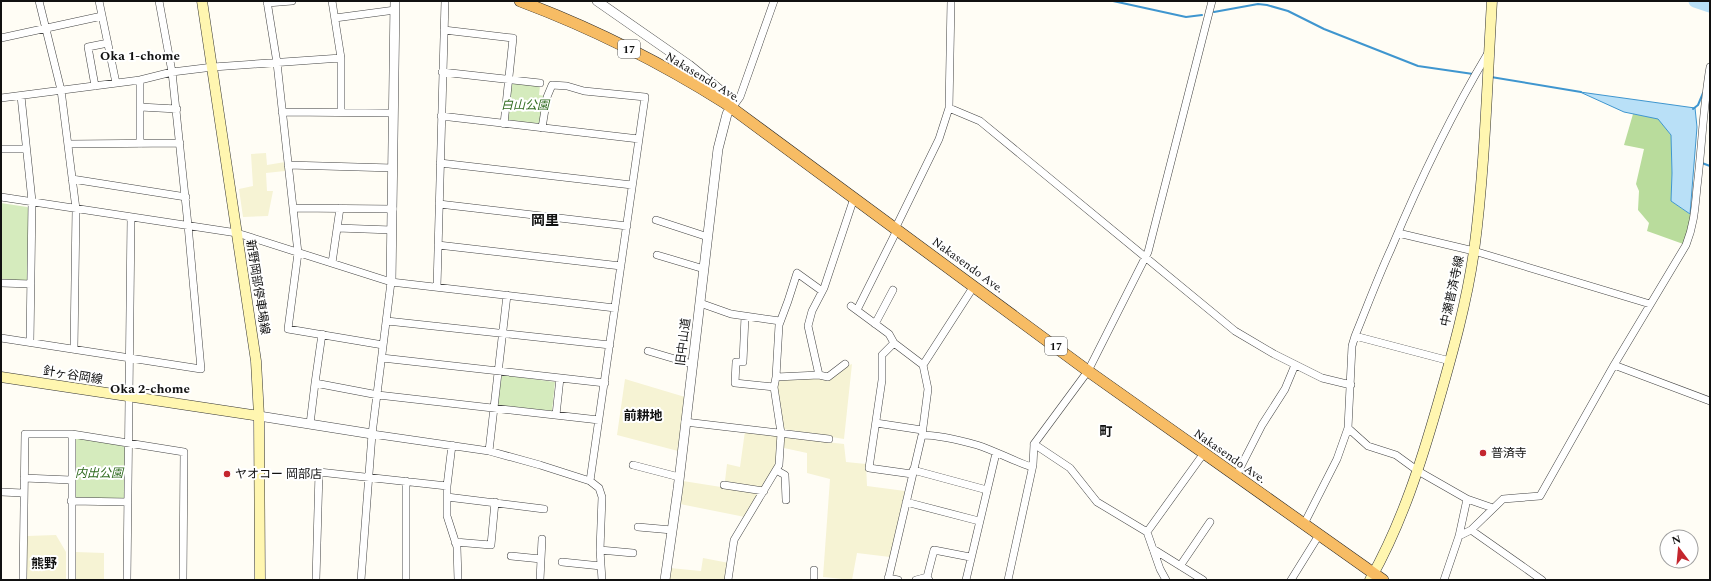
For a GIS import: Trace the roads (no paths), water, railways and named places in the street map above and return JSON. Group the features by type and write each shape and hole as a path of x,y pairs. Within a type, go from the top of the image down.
{"highway":[{"name":"Nakasendo Ave.","path":"520,1 614,41 685,79 732,108 1088,370 1304,524 1372,577 1383,580"}],"main road":[{"name":"新野岡部停車場線","path":"202,1 256,361 259,416 260,580"},
{"name":"中瀬普済寺線","path":"1372,577 1404,509 1418,471 1450,361 1466,292 1474,251 1483,173 1492,1"},
{"name":"針ヶ谷岡線","path":"1,377 259,416"}],"street":[{"path":"39,1 61,90 76,209 74,349"},
{"path":"99,1 116,83"},
{"path":"1,338 200,369 186,197 177,109 159,1"},
{"path":"292,1 267,2 277,62 298,253 288,329 384,345"},
{"path":"332,1 341,58 341,112"},
{"path":"437,287 444,1"},
{"path":"597,1 689,65 731,99 733,102 732,108"},
{"path":"732,108 740,98 774,1"},
{"path":"898,580 888,579 922,433 928,389 923,365 894,343 889,334 854,308 896,229 939,139 949,108 951,1"},
{"path":"1008,580 1032,467 1034,444 1088,370 1146,257 1212,1"},
{"path":"335,18 395,5 391,282 372,434 361,580"},
{"path":"1,38 102,16"},
{"path":"444,30 513,38 504,124"},
{"path":"95,86 88,47 108,43"},
{"path":"1304,524 1337,459 1348,428 1352,346 1355,336 1398,233 1431,160 1469,85 1489,51"},
{"path":"1,98 140,80 172,72 213,67 341,58"},
{"path":"673,73 679,59"},
{"path":"679,59 686,68 687,72 685,79"},
{"path":"1459,536 1471,530 1502,499 1540,496 1614,365 1686,245 1692,230 1700,169 1705,94 1710,67"},
{"path":"442,72 540,83"},
{"path":"140,80 140,144"},
{"path":"542,128 547,97 552,84 567,86 584,91 645,97 590,481"},
{"path":"21,96 32,202 30,342"},
{"path":"140,106 177,109"},
{"name":"旧中山道","path":"665,580 686,422 718,149 727,114 732,108"},
{"path":"949,108 980,121 1234,331 1295,365 1322,378 1351,385"},
{"path":"282,112 393,113"},
{"path":"441,116 639,139"},
{"path":"68,144 180,144"},
{"path":"1,149 26,149"},
{"path":"440,163 632,185"},
{"path":"288,165 393,168"},
{"path":"72,179 186,197"},
{"path":"1,197 237,233 391,282 615,308"},
{"path":"818,375 808,326 812,311 822,291 854,198"},
{"path":"439,204 627,226"},
{"path":"293,208 393,209"},
{"path":"332,263 340,208"},
{"path":"127,580 130,442 131,217"},
{"path":"656,220 708,237"},
{"path":"337,228 392,230"},
{"path":"1398,233 1474,251 1650,304"},
{"path":"438,245 621,266"},
{"path":"657,255 704,269"},
{"path":"728,580 734,540 779,465 781,433 774,387 779,325 797,273 822,291"},
{"path":"1,284 31,284"},
{"path":"923,365 974,286"},
{"path":"875,324 893,290"},
{"path":"489,451 507,295"},
{"path":"700,303 731,314 780,321"},
{"path":"745,316 743,362 736,362 735,383 774,387"},
{"path":"387,321 610,345"},
{"path":"310,424 322,334"},
{"path":"1355,336 1450,361"},
{"path":"894,343 882,355 882,380 869,468 913,472 987,490"},
{"path":"648,351 692,364"},
{"path":"382,358 605,383"},
{"path":"776,377 818,375 828,377 845,364"},
{"path":"1236,476 1262,425 1285,390 1295,365"},
{"path":"1614,365 1710,401"},
{"path":"556,415 560,378"},
{"path":"315,383 378,395 599,420"},
{"path":"259,416 489,451 590,481 599,488 602,497 600,550 602,580"},
{"path":"686,422 829,440"},
{"path":"876,423 970,444 1032,467"},
{"path":"1348,428 1368,446 1396,455 1418,471 1467,499 1493,508"},
{"path":"23,580 25,434 72,434 130,442 184,452 183,580"},
{"path":"72,434 72,580"},
{"path":"1034,444 1070,468 1097,502 1147,532 1160,569 1166,580"},
{"path":"452,445 447,486 447,516 457,547 458,580"},
{"path":"966,580 970,557 996,453"},
{"path":"1147,532 1204,454"},
{"path":"633,466 679,477"},
{"path":"776,470 785,476 786,500"},
{"path":"316,580 320,472 368,476 447,486"},
{"path":"24,478 71,480"},
{"path":"406,481 406,580"},
{"path":"724,485 764,491"},
{"path":"1,492 23,493"},
{"path":"447,497 544,509"},
{"path":"1444,580 1459,536 1467,499"},
{"path":"71,501 128,502"},
{"path":"455,542 491,545 495,502"},
{"path":"906,502 980,521"},
{"path":"1180,566 1210,522"},
{"path":"638,527 672,530"},
{"path":"1471,530 1542,580"},
{"path":"1292,580 1319,535"},
{"path":"540,580 542,539"},
{"path":"1153,549 1203,580"},
{"path":"600,550 633,553"},
{"path":"916,580 928,579 934,550 970,557"},
{"path":"511,556 541,559"},
{"path":"562,562 601,566"},
{"path":"814,570 814,580"}],"water":[{"path":"1580,92 1695,108 1697,127 1690,214 1671,201 1671,135 1658,119 1624,112"}],"waterway":[{"path":"1113,1 1186,17 1202,15"},
{"path":"1695,1 1710,6"},
{"path":"1214,12 1258,4 1267,5 1288,11 1324,29 1418,66 1473,74"},
{"path":"1491,77 1581,92"},
{"path":"1693,109 1698,105 1703,93"},
{"path":"1702,163 1710,166"}],"place":[{"name":"普済寺","path":"1483,453"},
{"name":"ヤオコー 岡部店","path":"227,474"}],"district":[{"name":"Oka 1-chome","path":"140,55"},
{"name":"岡里","path":"545,220"},
{"name":"Oka 2-chome","path":"150,388"},
{"name":"前耕地","path":"643,415"},
{"name":"町","path":"1106,431"},
{"name":"熊野","path":"44,563"}],"park label":[{"name":"白山公園","path":"525,105"},
{"name":"内出公園","path":"99,473"}]}
